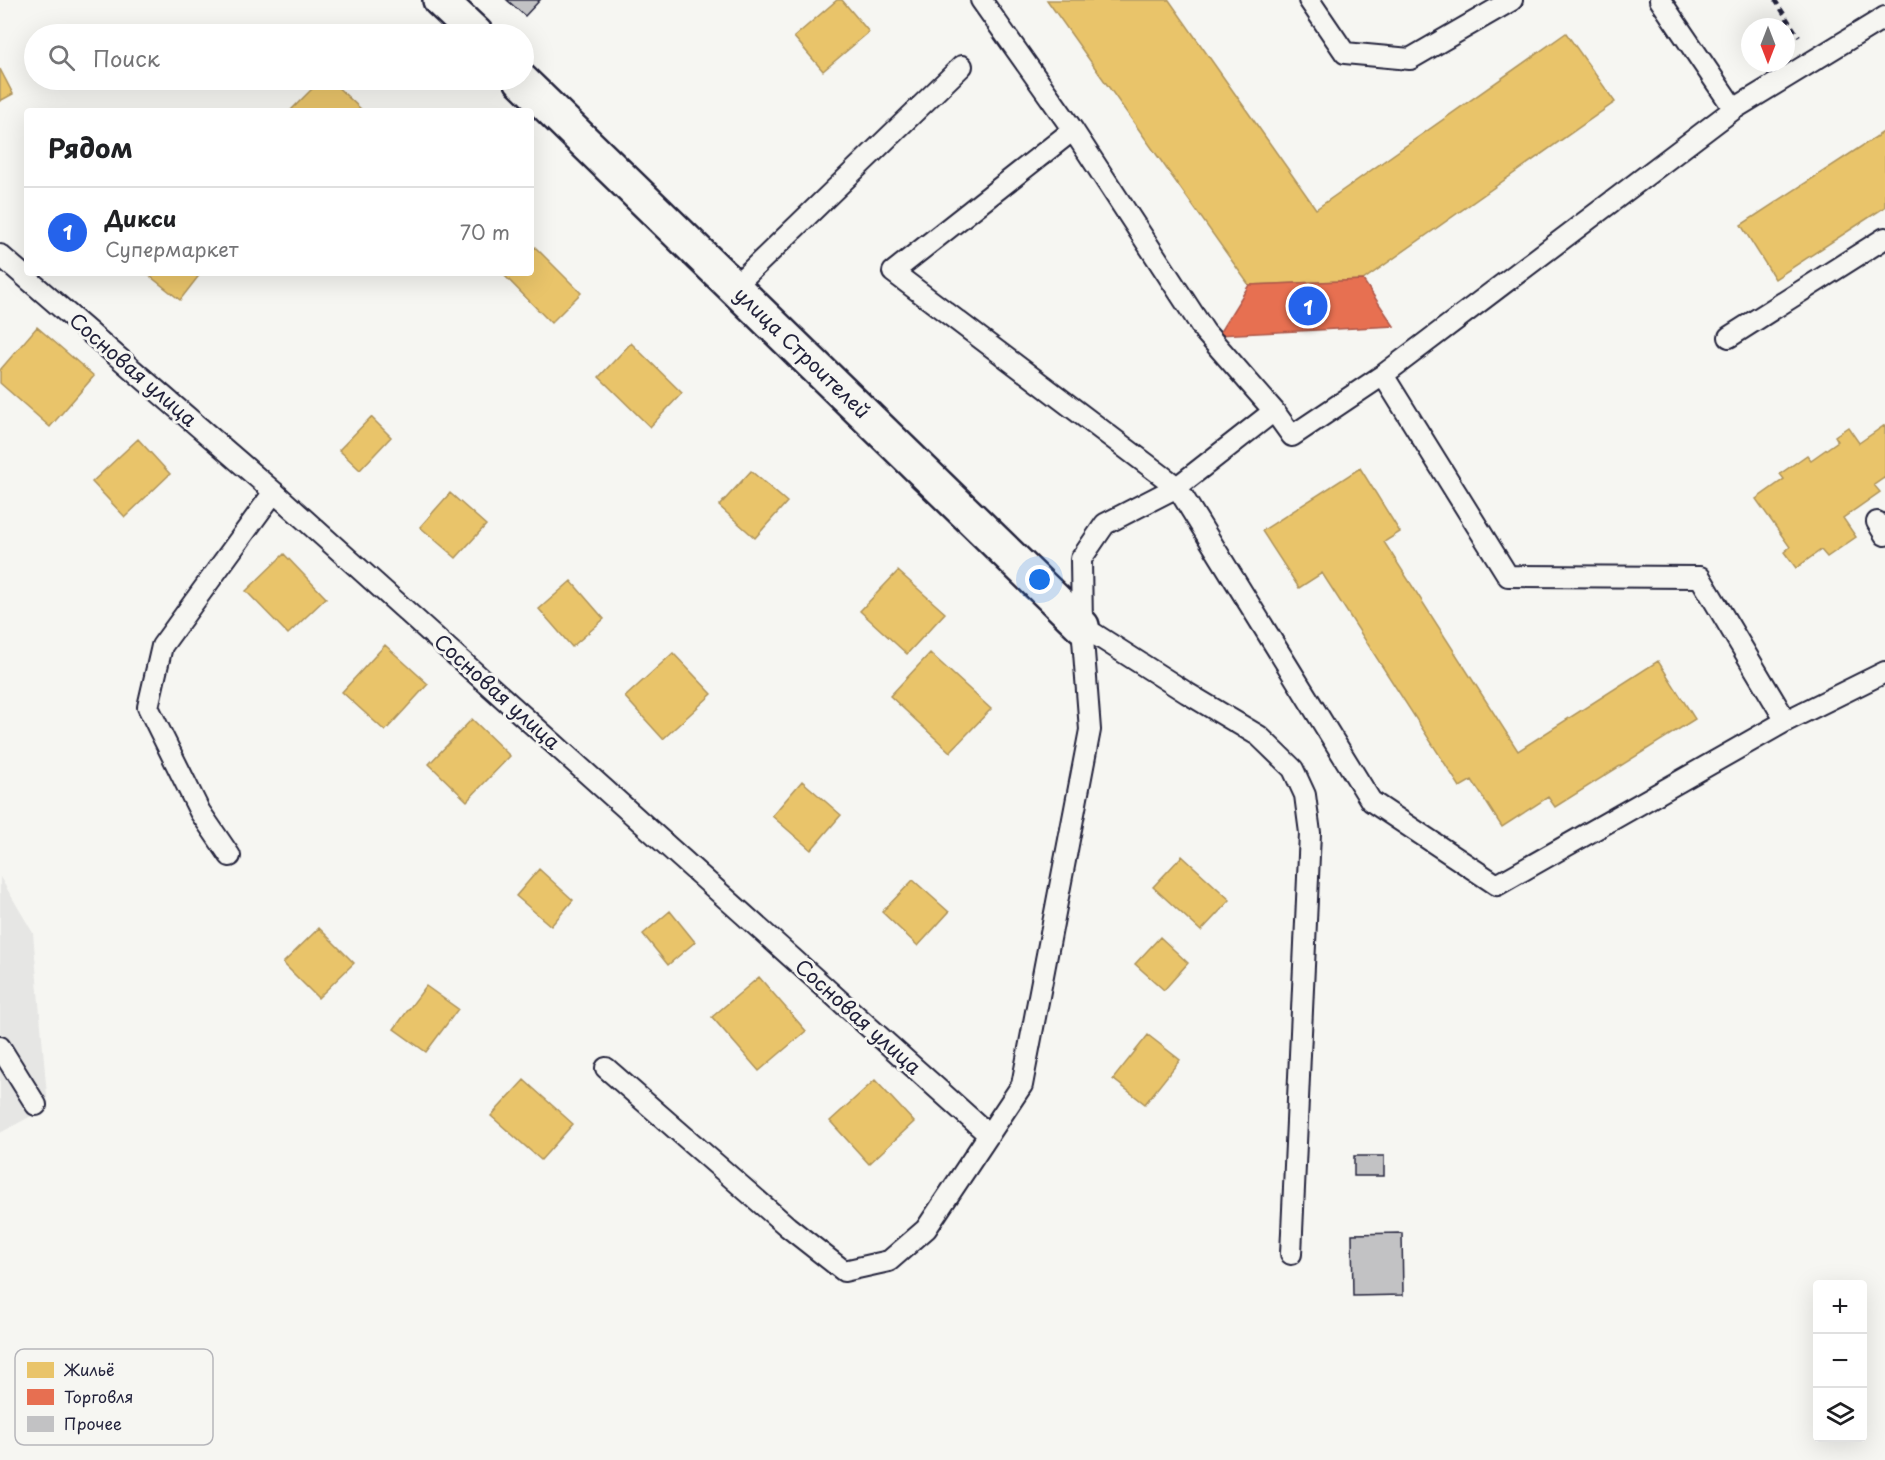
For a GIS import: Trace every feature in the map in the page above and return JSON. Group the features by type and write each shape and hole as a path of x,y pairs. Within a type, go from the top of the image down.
{"street":[{"path":"440,0 465,24"},
{"name":"улица Строителей","path":"531,90 1083,626"}],"lane":[{"path":"981,0 1073,130 1205,332 1274,411 1292,436 1383,375 1734,109 1885,17"},
{"path":"1309,0 1345,53 1410,59 1512,0"},
{"path":"1660,0 1734,109"},
{"path":"734,287 962,66"},
{"path":"1073,130 893,272 1177,487 1371,801 1497,885 1786,721 1885,672"},
{"path":"1729,337 1885,238"},
{"name":"Сосновая улица","path":"0,255 24,276"},
{"name":"Сосновая улица","path":"24,276 274,492 989,1135"},
{"path":"1383,375 1508,576 1700,578 1786,721"},
{"path":"606,1068 788,1227 844,1271 889,1261 926,1229 1022,1085 1090,730 1081,558 1105,524 1177,487 1274,411"},
{"path":"230,856 200,812 147,707 162,646 274,492"},
{"path":"1083,626 1186,693 1259,736 1293,769 1305,795 1310,833 1291,1254"},
{"path":"0,1047 36,1105"}],"path":[{"path":"1775,0 1813,61"}],"shaded area":[{"path":"0,877 33,933 48,1107 0,1133"}],"building: Жильё":[{"path":"837,0 842,0 869,32 823,71 794,37"},
{"path":"1047,0 1169,0 1316,209 1566,33 1615,102 1363,280 1249,285"},
{"path":"0,69 13,94 0,101"},
{"path":"311,90 341,90 360,108 293,108"},
{"path":"1885,131 1885,207 1775,279 1741,225"},
{"path":"534,248 581,293 551,323 505,276 534,276"},
{"path":"150,276 199,276 180,300"},
{"path":"37,327 94,376 50,427 0,383 0,370"},
{"path":"631,343 682,393 650,427 599,377"},
{"path":"371,417 391,437 360,470 339,450"},
{"path":"1885,425 1885,479 1874,485 1880,492 1843,518 1856,537 1827,557 1821,550 1796,568 1784,552 1790,547 1756,499 1784,479 1780,474 1807,455 1811,460 1838,441 1835,436 1848,427 1859,443"},
{"path":"138,439 170,474 125,517 92,482"},
{"path":"1360,468 1400,532 1384,542 1518,751 1658,661 1695,719 1555,807 1548,797 1502,827 1472,780 1460,787 1322,573 1299,588 1262,531"},
{"path":"751,471 787,502 755,538 719,506"},
{"path":"450,493 486,525 456,558 420,527"},
{"path":"284,554 326,598 288,634 246,591"},
{"path":"898,571 945,613 907,654 860,611"},
{"path":"571,581 604,619 572,647 539,609"},
{"path":"385,645 428,684 385,731 342,692"},
{"path":"673,653 712,694 663,739 625,697"},
{"path":"930,653 991,709 950,752 890,696"},
{"path":"472,719 510,756 467,801 429,764"},
{"path":"802,781 841,815 811,850 772,816"},
{"path":"1182,856 1230,900 1201,931 1153,887"},
{"path":"539,869 573,900 551,926 516,896"},
{"path":"913,880 949,912 918,946 882,912"},
{"path":"670,911 695,942 668,965 643,934"},
{"path":"319,928 354,963 318,998 283,963"},
{"path":"1160,937 1188,963 1164,990 1135,964"},
{"path":"759,977 806,1031 759,1071 712,1017"},
{"path":"426,986 458,1009 426,1052 394,1029"},
{"path":"1148,1035 1180,1060 1145,1104 1113,1079"},
{"path":"524,1080 573,1124 541,1160 491,1116"},
{"path":"875,1080 914,1122 869,1164 830,1121"}],"building: Торговля":[{"path":"1363,280 1394,326 1218,335 1249,285"}],"building: Прочее":[{"path":"507,0 540,0 525,16"},
{"path":"1354,1156 1384,1156 1384,1176 1354,1176"},
{"path":"1402,1233 1403,1295 1353,1296 1352,1234"}],"place":[{"name":"Дикси","path":"1308,306"}]}
